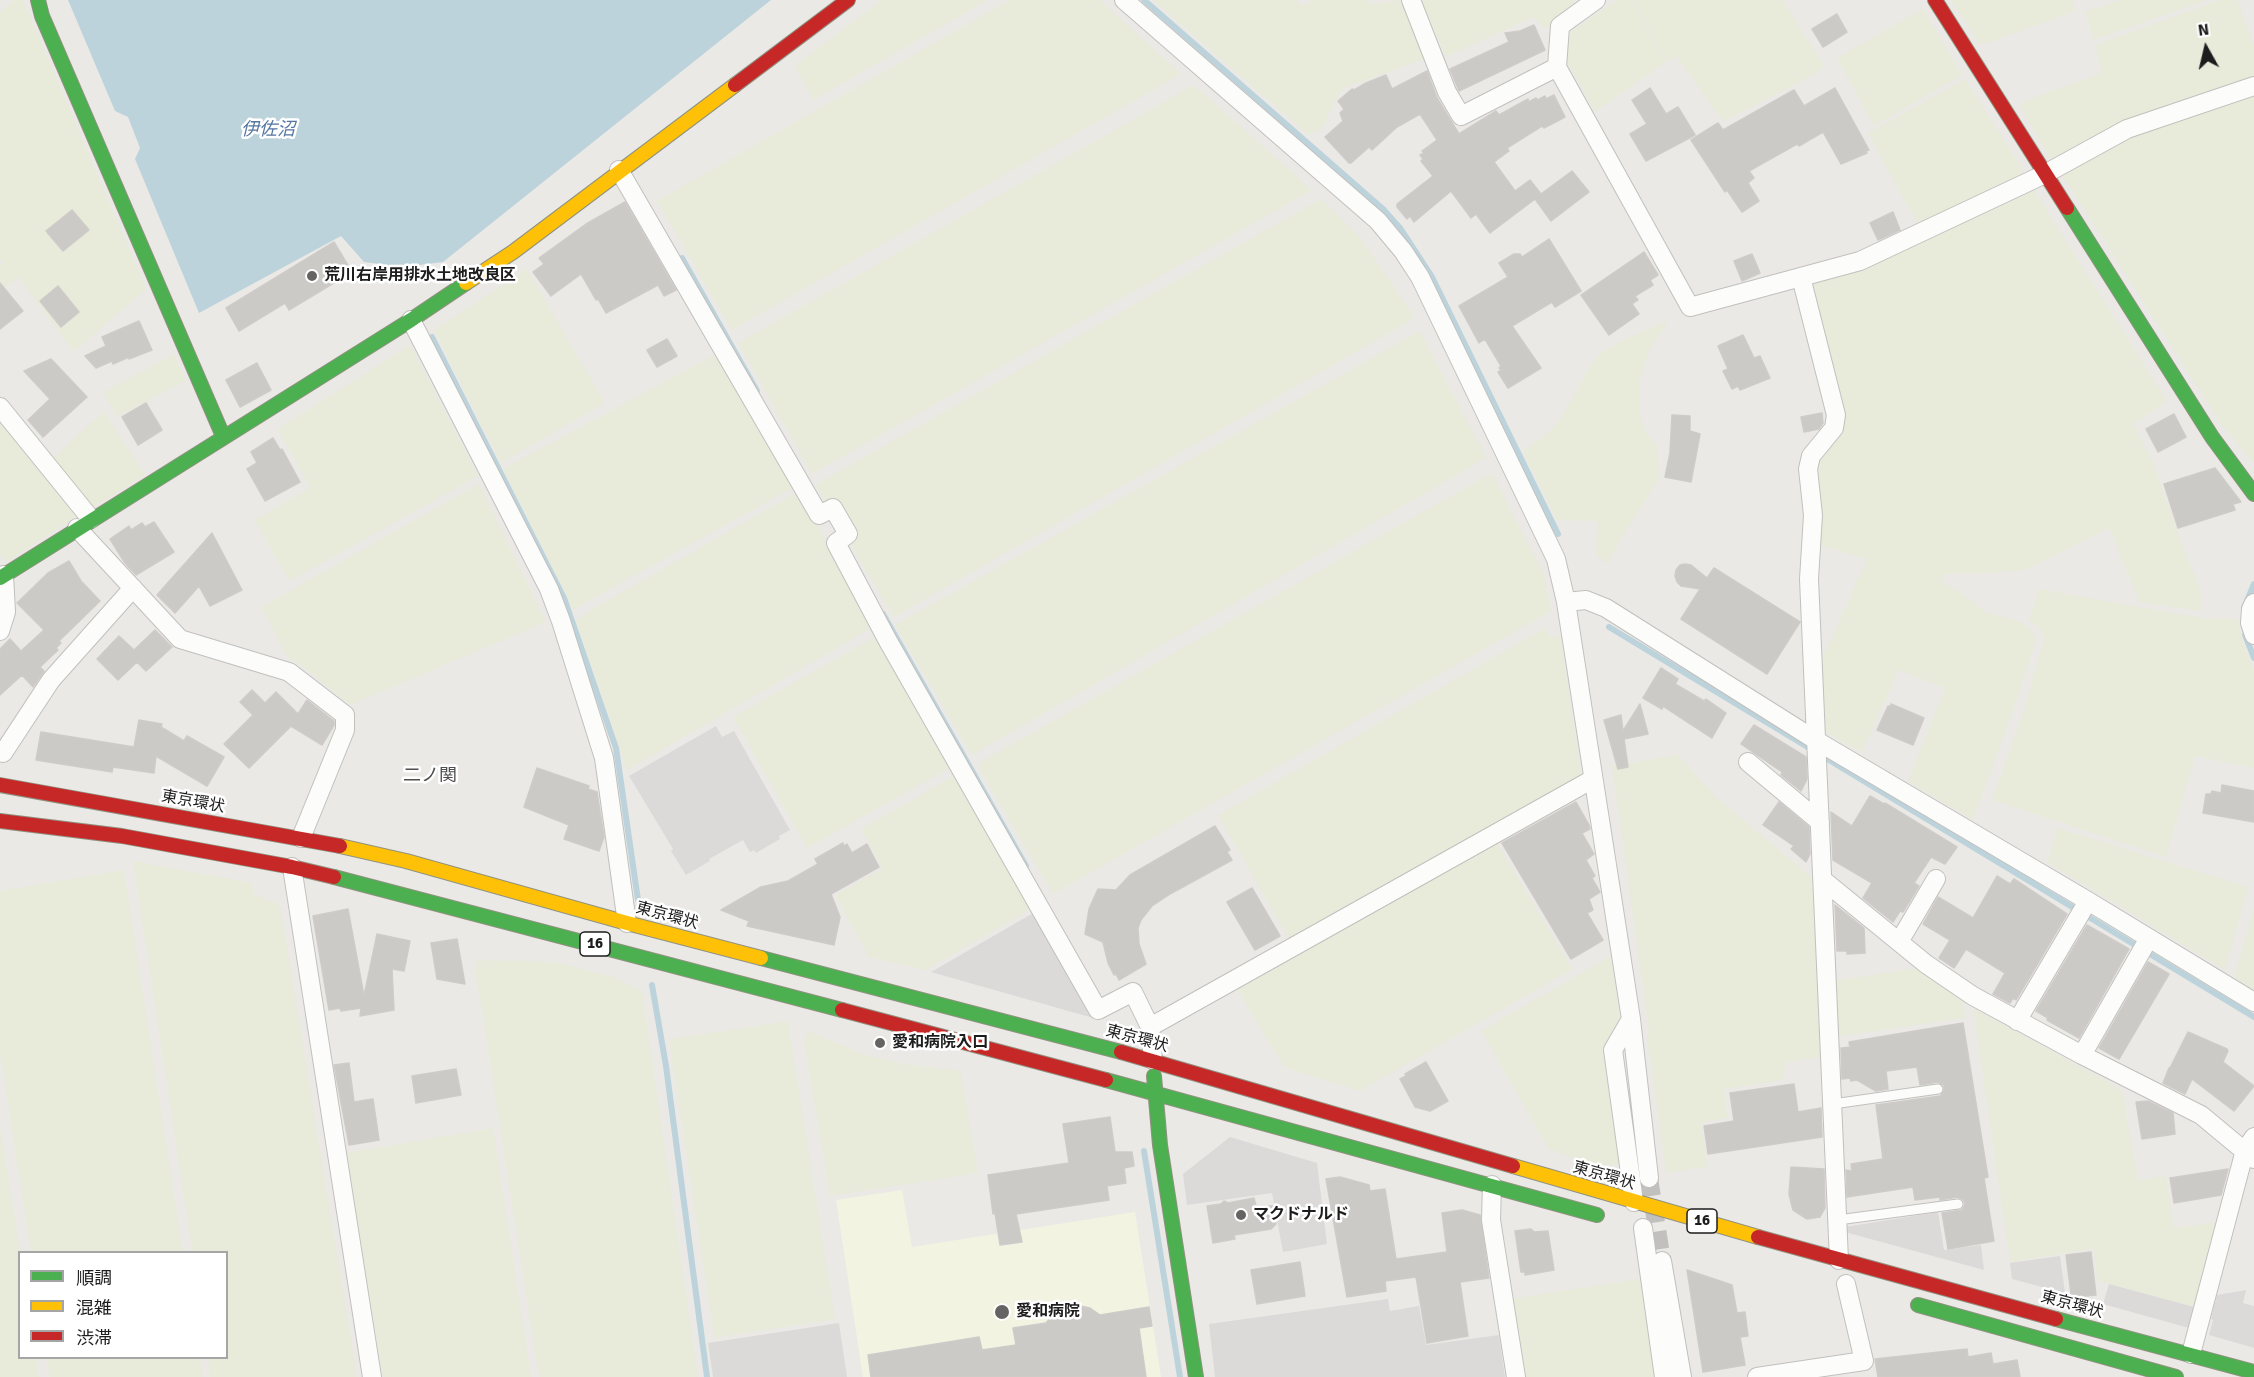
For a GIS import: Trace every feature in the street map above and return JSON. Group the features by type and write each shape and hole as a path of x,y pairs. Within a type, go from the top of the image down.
{"main road":[{"path":"38,0 42,16 223,436"},
{"path":"2,576 411,320 513,252 619,170 848,0"},
{"path":"1935,0 2212,436 2254,494"},
{"name":"東京環状","path":"0,786 301,838 406,861 627,923 1153,1060 1634,1202 2254,1372"},
{"name":"16","path":"0,820 122,836 292,867 393,891 1155,1093 1611,1218"},
{"path":"1153,1060 1160,1145 1196,1377"},
{"path":"1903,1300 2176,1377"}],"street":[{"path":"1124,0 1378,221 1403,250 1420,278 1556,559 1566,602 1620,937 1649,1178"},
{"path":"1411,0 1446,92 1461,116 1557,67"},
{"path":"1596,0 1560,26 1557,67 1690,307 1860,261 2045,174 2127,129 2254,86"},
{"path":"619,170 819,515 833,508 848,534 836,543 888,640 1098,1010 1133,992 1150,1027 1153,1060"},
{"path":"1801,277 1836,415 1834,428 1811,456 1808,469 1813,515 1809,579 1839,1260"},
{"path":"411,320 549,589 561,621 604,758 627,923"},
{"path":"0,407 84,524 134,588 180,639 289,672 345,715 345,730 301,838"},
{"path":"0,631 6,612 2,576"},
{"path":"0,750 3,753 51,680 134,588"},
{"path":"1566,602 1586,600 1606,608 2083,909 2144,946 2254,1002"},
{"path":"2254,603 2250,623 2254,635"},
{"path":"1748,762 1820,822"},
{"path":"1150,1027 1593,779"},
{"path":"292,867 372,1377"},
{"path":"1899,942 1936,879"},
{"path":"1823,880 1926,964 1973,996 2082,1055 2201,1115 2251,1149 2191,1354"},
{"path":"2017,1021 2083,909"},
{"path":"2082,1055 2144,946"},
{"path":"1631,1019 1613,1050 1634,1202"},
{"path":"1492,1185 1491,1220 1516,1377"},
{"path":"1643,1228 1664,1377"},
{"path":"1662,1261 1682,1377"},
{"path":"1757,1377 1864,1361 1846,1284"}],"lane":[{"path":"1833,1104 1938,1089"},
{"path":"1838,1220 1958,1204"}],"shaded area":[{"path":"14,0 23,0 146,289 74,352 18,277 0,291 0,266 4,263 0,258 0,12"},
{"path":"882,0 988,0 813,100 795,66"},
{"path":"1010,0 1100,0 1181,74 732,330 657,201"},
{"path":"1153,0 1297,0 1301,6 1314,0 1367,0 1372,4 1400,0 1424,59 1341,89 1322,128 1309,135"},
{"path":"1421,0 1574,0 1575,8 1546,29 1533,17 1446,57"},
{"path":"1617,0 1631,0 1666,62 1595,112 1566,59 1564,37"},
{"path":"1633,0 1783,0 1823,65 1820,71 1723,122 1677,57 1667,61"},
{"path":"1951,0 2072,0 2076,11 1981,45"},
{"path":"2120,0 2207,0 2094,40 2084,12"},
{"path":"2220,0 2237,0 2254,45 2254,78 2053,162 2019,105 2032,98 2102,73 2095,45"},
{"path":"1923,9 1962,75 1874,126 1837,58"},
{"path":"1965,79 2023,170 2022,177 1918,225 1868,133"},
{"path":"1194,85 1312,190 812,474 738,343"},
{"path":"2254,91 2254,463 2220,422 2061,173 2128,135"},
{"path":"2034,190 2167,401 2133,424 2153,463 2200,587 2202,611 2139,602 2109,528 2028,569 1944,574 1941,581 1963,594 1987,613 2019,621 2033,631 2036,641 1973,820 1908,781 1945,688 1899,670 1862,752 1825,732 1821,724 1821,662 1867,559 1816,544 1815,473 1818,458 1845,418 1811,295 1811,286 1888,258"},
{"path":"1321,199 1362,240 1415,318 894,617 815,485"},
{"path":"527,269 605,403 501,463 434,330"},
{"path":"1669,320 1650,350 1639,382 1639,412 1647,434 1658,448 1659,478 1606,564 1596,554 1598,521 1557,520 1523,452 1555,427 1592,364 1602,352"},
{"path":"1420,331 1486,458 972,755 895,625"},
{"path":"410,345 478,476 290,581 254,520 310,488 278,429"},
{"path":"718,353 794,487 572,610 503,469"},
{"path":"174,354 186,381 117,416 103,393"},
{"path":"104,411 145,475 91,509 51,460"},
{"path":"0,415 79,515 7,562 0,554"},
{"path":"1492,473 1544,575 1551,611 1053,894 979,768 981,762"},
{"path":"479,484 546,622 350,705 295,660 289,660 261,607"},
{"path":"796,493 801,495 873,627 627,770 576,620"},
{"path":"2039,589 2201,618 2238,619 2243,643 2254,670 2254,768 2195,756 2166,857 1992,800 2024,710 2044,639 2038,627 2029,620"},
{"path":"1545,628 1551,638 1560,634 1582,780 1291,943 1218,815"},
{"path":"877,636 951,767 807,848 733,717"},
{"path":"716,726 722,737 734,731 790,830 779,836 780,839 756,853 754,850 750,852 743,840 686,875 629,776"},
{"path":"1678,755 1715,796 1816,881 1823,1057 1785,1062 1784,1080 1724,1089 1727,1118 1701,1123 1708,1167 1666,1173 1612,766"},
{"path":"952,777 957,777 1031,909 926,970 869,957 835,895 883,868 861,829"},
{"path":"2057,828 2248,887 2225,970 2047,862"},
{"path":"1495,840 1572,969 1360,1091 1284,1067 1237,988"},
{"path":"133,861 251,883 254,895 280,905 357,1377 210,1377 208,1359 228,1359 228,1251 192,1251"},
{"path":"124,870 183,1251 31,1251 0,1052 0,891"},
{"path":"2254,908 2254,990 2239,981 2235,974"},
{"path":"1035,912 1090,1008 1093,1018 931,972"},
{"path":"1611,956 1620,1020 1625,1164 1596,1166 1549,1149 1481,1031"},
{"path":"478,960 556,962 613,977 642,991 698,1377 539,1377 475,967"},
{"path":"1918,968 1963,1001 1965,1018 1834,1037 1832,981"},
{"path":"1973,1008 2122,1090 2138,1180 2166,1176 2174,1228 2218,1222 2195,1307 2098,1281 2093,1249 2010,1262"},
{"path":"788,1021 835,1319 714,1338 669,1039"},
{"path":"811,1032 862,1054 903,1064 961,1071 978,1173 830,1196 804,1042 805,1036"},
{"path":"0,1125 20,1251 18,1251 18,1359 36,1359 39,1377 0,1377"},
{"path":"493,1128 531,1377 383,1377 345,1153"},
{"path":"1230,1137 1317,1163 1327,1244 1283,1252 1272,1193 1187,1205 1183,1174"},
{"name":"愛和病院","path":"902,1190 912,1247 1135,1212 1161,1377 863,1377 836,1200"},
{"path":"1938,1212 1944,1250 1981,1245 1984,1270 1845,1232 1845,1227"},
{"path":"2060,1256 2065,1293 2012,1279 2010,1263"},
{"path":"1645,1278 1660,1377 1523,1377 1510,1299"},
{"path":"2109,1284 2194,1307 2189,1328 2103,1304"},
{"path":"2246,1290 2243,1303 2254,1306 2254,1348 2209,1335 2217,1295"},
{"path":"1388,1299 1390,1311 1419,1306 1426,1345 1499,1335 1505,1377 1215,1377 1209,1324"},
{"path":"839,1323 847,1377 713,1377 708,1343"},
{"path":"47,1359 200,1359 203,1377 50,1377"}],"water":[{"name":"伊佐沼","path":"68,0 771,0 443,262 404,267 364,262 341,236 199,313 135,159 140,148 128,117 115,111"}],"building":[{"path":"1837,14 1847,32 1823,47 1812,29"},
{"path":"1534,25 1545,50 1459,91 1450,69 1509,42 1505,33 1520,31"},
{"path":"1427,71 1437,98 1459,134 1496,111 1499,115 1528,99 1529,102 1536,98 1538,100 1545,96 1546,99 1554,95 1565,117 1544,128 1542,126 1507,148 1509,151 1494,162 1515,191 1530,180 1541,194 1572,171 1589,192 1551,221 1535,199 1490,233 1476,214 1471,218 1451,191 1414,222 1410,216 1407,219 1397,204 1433,176 1421,161 1423,159 1420,155 1437,140 1420,114 1397,127 1372,150 1369,147 1351,163 1325,137 1343,121 1340,113 1344,109 1338,101 1352,89 1386,75 1392,89"},
{"path":"1650,88 1666,114 1678,107 1695,135 1646,161 1630,134 1647,124 1632,100"},
{"path":"1835,88 1869,150 1866,151 1867,153 1841,164 1823,132 1799,146 1797,144 1749,171 1754,178 1748,183 1759,201 1742,212 1727,190 1725,192 1691,140 1718,123 1723,130 1794,90 1804,106"},
{"path":"625,202 676,290 664,296 658,285 606,313 581,274 551,296 533,272 544,264 539,258 586,224"},
{"path":"72,210 89,230 63,251 46,231"},
{"path":"1893,212 1900,230 1878,240 1870,223"},
{"path":"1549,239 1581,291 1555,307 1552,302 1512,326 1541,368 1508,388 1498,372 1501,366 1485,339 1479,343 1459,306 1508,277 1499,263 1514,254 1520,254 1522,257"},
{"name":"荒川右岸用排水土地改良区","path":"334,242 352,272 289,310 285,303 239,331 226,308"},
{"path":"1644,252 1658,275 1650,280 1653,285 1635,296 1638,300 1632,304 1639,314 1609,335 1581,295"},
{"path":"1752,254 1760,273 1742,281 1734,261"},
{"path":"0,283 23,311 0,329"},
{"path":"58,286 79,312 61,327 40,301"},
{"path":"139,321 152,350 96,368 85,356 106,346 102,337"},
{"path":"1743,335 1754,358 1760,356 1770,378 1740,390 1738,386 1732,389 1723,371 1728,369 1718,346"},
{"path":"667,339 677,356 657,367 647,350"},
{"path":"51,359 87,397 43,437 28,420 50,399 24,371"},
{"path":"257,363 271,390 240,407 226,380"},
{"path":"146,403 162,430 138,445 122,417"},
{"path":"1822,413 1823,423 1819,429 1804,432 1801,417"},
{"path":"2174,414 2186,437 2158,452 2146,429"},
{"path":"1672,415 1690,416 1690,431 1700,434 1691,482 1665,477 1670,453"},
{"path":"273,438 280,450 282,449 300,482 265,501 247,469 257,463 251,452"},
{"path":"2215,468 2241,502 2233,504 2235,510 2178,528 2164,484"},
{"path":"154,522 174,552 136,575 125,563 110,539 129,526 131,530 142,523 145,527"},
{"path":"212,533 242,590 210,606 199,586 175,613 157,595"},
{"path":"69,561 81,581 100,601 59,641 61,643 56,648 58,650 40,667 44,671 33,687 22,675 0,695 0,649 10,639 21,651 44,630 17,603 48,573"},
{"path":"1680,565 1691,565 1707,578 1714,568 1800,622 1767,674 1681,619 1700,589 1681,586 1677,582 1676,570"},
{"path":"155,630 172,647 146,671 137,662 118,680 97,659 119,636 134,650"},
{"path":"1661,668 1678,679 1675,684 1704,701 1706,699 1726,713 1712,738 1663,706 1662,709 1643,698"},
{"path":"252,690 265,703 276,692 298,714 307,700 334,721 334,725 322,745 291,726 249,768 224,744 253,715 240,702"},
{"path":"1640,704 1648,734 1624,739 1628,767 1618,769 1604,720 1621,715 1623,731"},
{"path":"1891,704 1924,718 1913,745 1877,730"},
{"path":"139,720 162,724 161,727 184,741 187,736 224,757 207,786 156,756 154,773 113,767 112,772 36,760 41,732 134,747"},
{"path":"1754,725 1806,757 1807,779 1801,791 1781,775 1782,772 1741,744"},
{"path":"537,768 589,786 588,789 597,792 604,837 599,851 564,839 569,825 524,807"},
{"path":"2222,785 2254,791 2254,822 2203,813 2206,794 2211,794 2212,791 2221,793"},
{"path":"1870,796 1957,847 1945,864 1931,857 1914,883 1919,886 1903,912 1900,911 1893,922 1863,898 1872,883 1833,860 1831,812 1852,826"},
{"path":"1576,802 1589,825 1590,829 1582,833 1594,854 1586,860 1595,876 1592,878 1600,892 1589,899 1593,910 1587,913 1603,940 1571,959 1502,843"},
{"path":"1779,802 1809,827 1810,854 1806,862 1791,849 1794,846 1763,825"},
{"path":"1215,826 1230,850 1227,852 1232,860 1152,906 1138,928 1139,944 1146,964 1119,980 1108,963 1103,942 1085,934 1089,909 1098,889 1116,890 1130,875"},
{"path":"843,843 844,846 847,844 852,853 867,844 879,867 831,894 840,917 834,945 747,926 749,921 721,910 761,887 788,881 818,864 815,859"},
{"path":"1997,876 2010,884 2014,879 2067,914 2016,1000 2013,998 2010,1003 1993,994 2005,973 1966,949 1954,968 1939,958 1950,940 1923,924 1938,897 1973,918"},
{"path":"1252,888 1280,936 1255,950 1227,902"},
{"path":"1835,905 1864,928 1865,953 1847,954 1847,951 1837,951"},
{"path":"348,909 364,996 377,934 410,941 404,971 392,969 394,1010 360,1016 361,1008 329,1010 313,916"},
{"path":"2087,925 2129,949 2079,1038 2036,1011"},
{"path":"457,939 465,984 437,979 431,943"},
{"path":"2148,962 2169,974 2119,1059 2099,1048"},
{"path":"1963,1023 1988,1177 1984,1178 1994,1241 1948,1249 1942,1213 1962,1210 1965,1204 1963,1199 1957,1197 1940,1200 1940,1197 1915,1200 1913,1187 1847,1197 1846,1170 1852,1171 1851,1164 1883,1159 1876,1105 1940,1096 1944,1091 1944,1085 1938,1082 1920,1085 1917,1067 1886,1071 1888,1089 1876,1091 1857,1080 1842,1079 1841,1048 1850,1047 1849,1042"},
{"path":"2188,1032 2227,1049 2223,1062 2254,1086 2234,1111 2192,1079 2185,1094 2163,1083"},
{"path":"1426,1062 1448,1101 1430,1111 1415,1107 1400,1079"},
{"path":"349,1063 354,1102 373,1099 379,1140 349,1145 334,1065"},
{"path":"456,1069 461,1095 416,1103 412,1076"},
{"path":"1794,1084 1798,1112 1821,1108 1822,1137 1708,1154 1704,1126 1734,1121 1730,1093"},
{"path":"2148,1101 2173,1113 2175,1134 2142,1139 2136,1102"},
{"path":"1110,1117 1115,1152 1132,1152 1134,1166 1124,1168 1126,1183 1107,1186 1109,1200 1016,1214 1022,1242 1000,1245 988,1175 1069,1163 1063,1124"},
{"path":"1791,1167 1824,1169 1825,1208 1820,1217 1807,1219 1793,1210 1789,1194"},
{"path":"2228,1169 2221,1195 2174,1203 2170,1178"},
{"path":"1340,1177 1369,1185 1370,1191 1385,1189 1396,1259 1447,1252 1442,1213 1462,1210 1480,1215 1489,1278 1460,1282 1468,1336 1427,1343 1416,1277 1385,1281 1386,1291 1347,1297 1326,1179"},
{"name":"マクドナルド","path":"1254,1198 1256,1206 1273,1206 1276,1224 1271,1229 1234,1235 1235,1239 1213,1243 1207,1206 1221,1204 1224,1201 1228,1203"},
{"path":"1531,1229 1534,1232 1548,1231 1554,1270 1525,1275 1525,1272 1521,1272 1515,1231"},
{"path":"2091,1252 2096,1295 2077,1297 2076,1294 2071,1294 2066,1255"},
{"path":"1300,1262 1305,1296 1257,1304 1251,1270"},
{"path":"1687,1270 1732,1285 1737,1313 1745,1312 1748,1336 1740,1337 1745,1365 1703,1372"},
{"path":"1071,1304 1090,1308 1100,1315 1149,1307 1152,1326 1139,1328 1146,1377 871,1377 868,1355 979,1337 982,1350 1016,1345 1013,1328 1046,1323 1054,1314"},
{"path":"1967,1349 1968,1357 1991,1353 1993,1364 2017,1360 2020,1377 1878,1377 1875,1359"}],"waterway":[{"path":"1144,0 1383,209 1400,228 1432,277 1558,534"},
{"path":"682,258 757,391"},
{"path":"432,337 564,598 616,748 638,900"},
{"path":"2244,608 2254,584"},
{"path":"883,614 1026,866"},
{"path":"1609,627 2254,1017"},
{"path":"2245,635 2254,658"},
{"path":"652,985 666,1066 707,1377"},
{"path":"1144,1151 1180,1377"}],"tunnel":[{"path":"1649,1178 1662,1261"}],"traffic: fast":[{"path":"38,0 42,16 223,436"},
{"path":"2067,208 2212,437 2254,494"},
{"path":"0,578 411,320 466,283"},
{"path":"334,877 842,1010"},
{"path":"761,958 1121,1052"},
{"path":"1154,1076 1160,1145 1196,1377"},
{"path":"1106,1080 1597,1215"},
{"path":"1918,1305 2176,1377"},
{"path":"2056,1319 2254,1372"}],"traffic: slow":[{"path":"466,283 513,252 735,85"},
{"path":"340,846 406,861 761,958"},
{"path":"1513,1166 1758,1237"}],"traffic: jam":[{"path":"735,85 848,0"},
{"path":"1935,0 2067,208"},
{"path":"0,785 340,846"},
{"path":"0,821 122,836 292,867 334,877"},
{"path":"842,1010 1106,1080"},
{"path":"1121,1052 1513,1166"},
{"path":"1758,1237 2056,1319"}],"place":[{"name":"荒川右岸用排水土地改良区","path":"312,276"},
{"name":"愛和病院入口","path":"880,1043"},
{"name":"マクドナルド","path":"1241,1215"},
{"name":"愛和病院","path":"1002,1312"}],"district":[{"name":"二ノ関","path":"430,776"}]}
